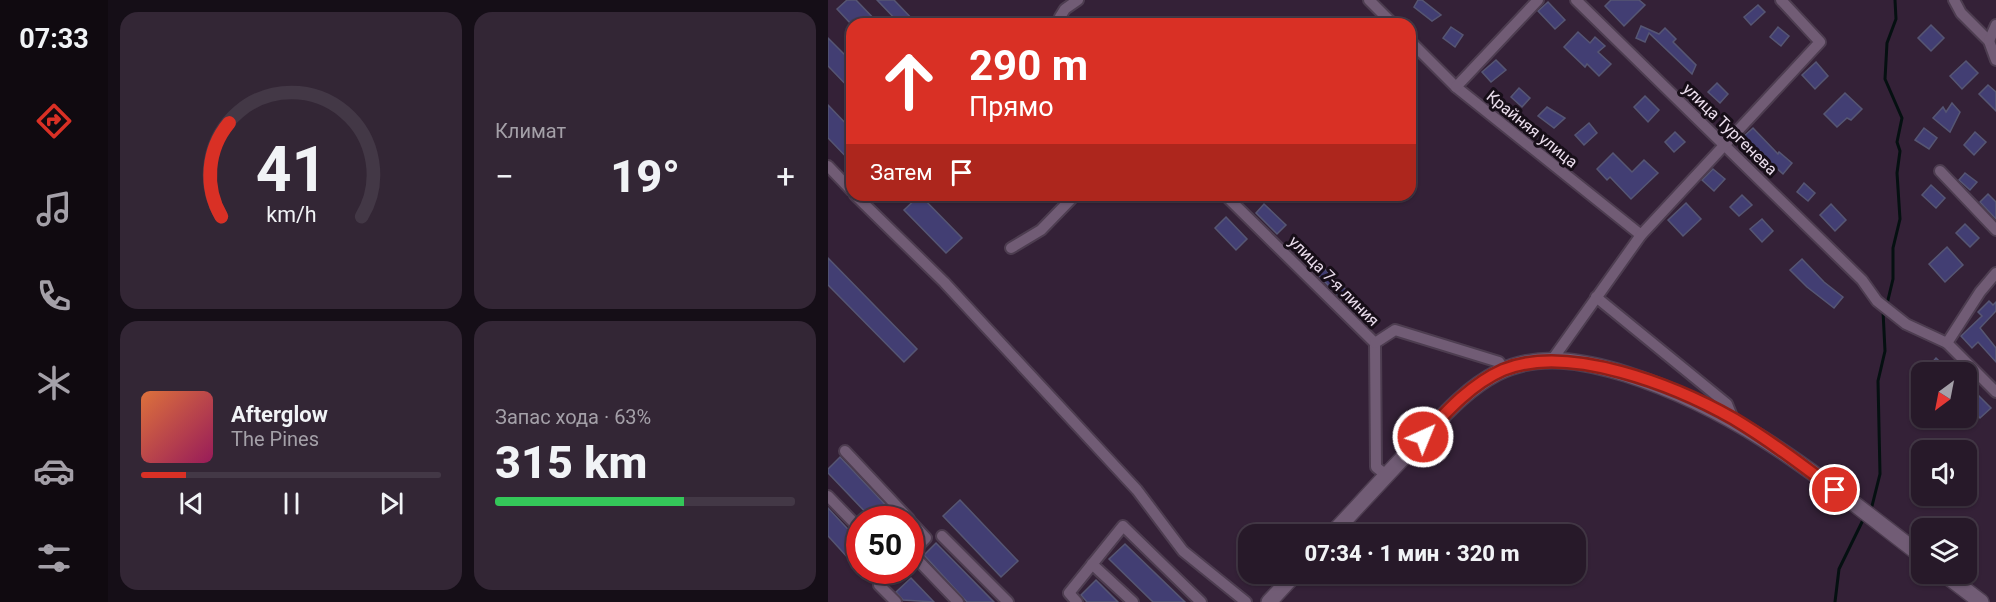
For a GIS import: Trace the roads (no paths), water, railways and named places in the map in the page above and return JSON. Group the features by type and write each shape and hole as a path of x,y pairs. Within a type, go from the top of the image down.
{"main road":[{"path":"1341,524 1449,409 1474,387 1504,369 1552,360 1580,362 1645,380 1692,398 1732,418 1800,463 1911,548"},
{"path":"1269,602 1286,584"},
{"path":"1957,584 1981,602"}],"street":[{"path":"1060,18 1065,9 1078,0"},
{"path":"1369,0 1387,18"},
{"path":"1456,87 1538,0"},
{"name":"улица Тургенева","path":"1576,0 1862,280 1877,301 1906,324 1947,343"},
{"path":"1552,360 1641,235 1820,42 1781,0"},
{"path":"1954,0 1961,13 1989,41 1996,60"},
{"path":"1989,41 1996,25"},
{"name":"Крайняя улица","path":"1416,47 1456,87 1641,235"},
{"path":"828,166 846,185"},
{"path":"1940,171 1996,230"},
{"path":"861,201 945,282 1129,482 1183,551 1246,602"},
{"path":"1011,248 1041,230 1069,201"},
{"name":"улица 7-я линия","path":"1231,201 1376,344 1376,466 1386,475"},
{"path":"1996,273 1980,292 1947,343 1996,392"},
{"path":"1596,297 1726,404 1732,418"},
{"path":"1376,344 1395,330 1499,362 1504,369"},
{"path":"845,450 897,506"},
{"path":"828,496 846,515"},
{"path":"1077,602 1069,593 1123,526 1201,602"},
{"path":"942,536 1008,602"},
{"path":"1092,564 1133,602"},
{"path":"924,567 958,602"},
{"path":"880,584 896,602"}],"waterway":[{"path":"1887,304 1893,279 1893,248 1900,219 1897,173 1900,151 1897,142 1902,118 1885,79 1887,43 1896,19 1895,0"},
{"path":"1872,506 1880,474 1878,381 1885,351 1883,311"},
{"path":"1835,602 1839,569 1863,520"}]}
